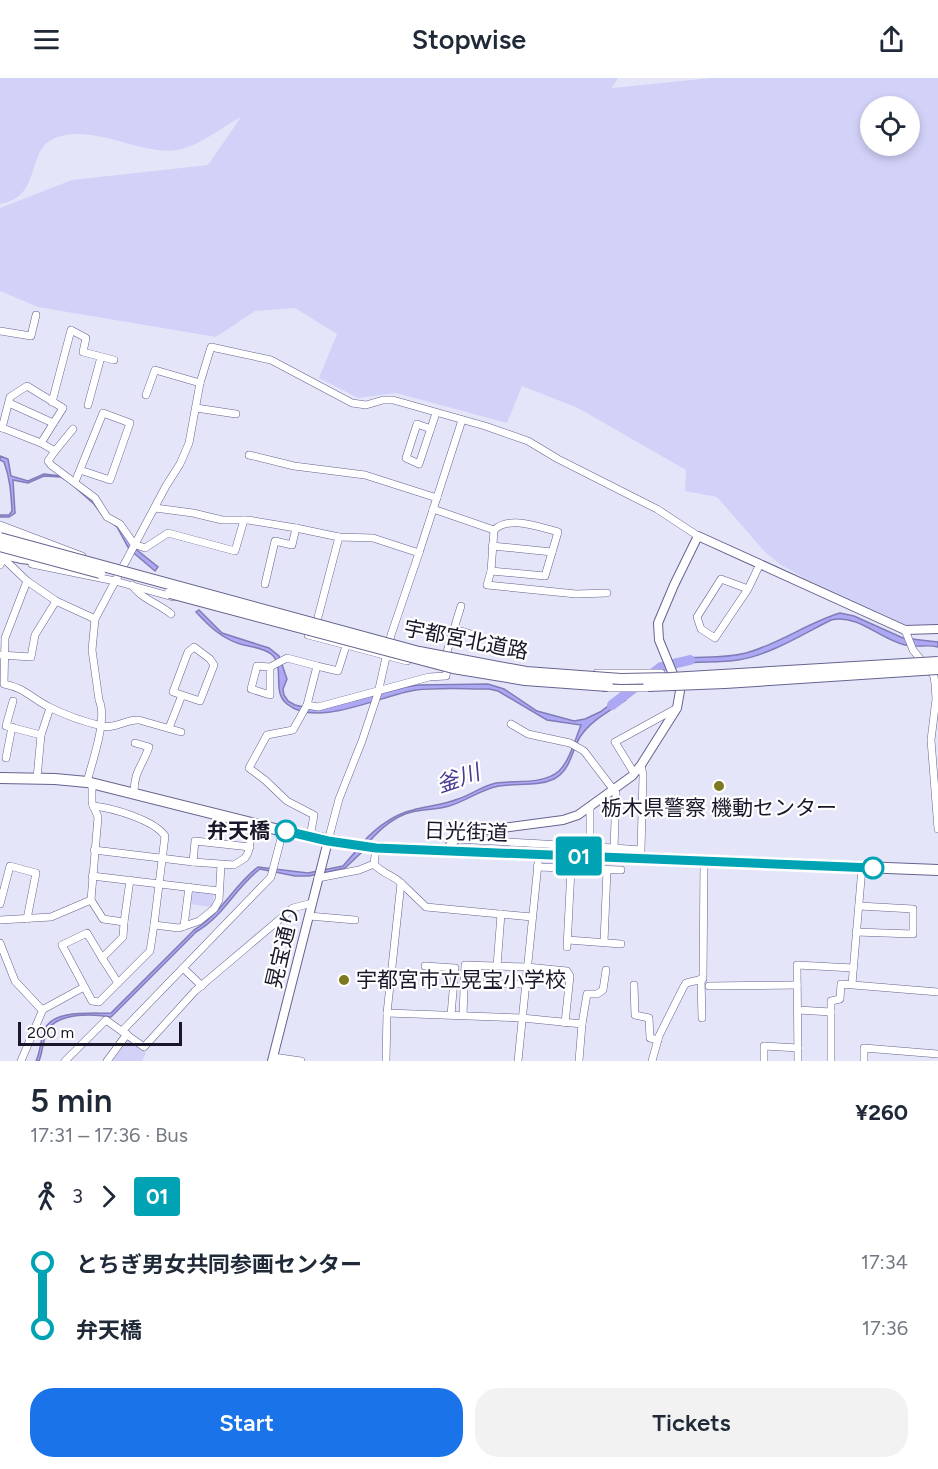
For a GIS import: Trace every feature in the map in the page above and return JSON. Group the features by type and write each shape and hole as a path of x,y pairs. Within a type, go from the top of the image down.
{"highway":[{"path":"0,532 59,549 89,563"},
{"name":"宇都宮北道路","path":"0,538 419,652 526,672 574,677 671,678 938,660"},
{"name":"宇都宮北道路","path":"0,546 417,660 525,680 574,685 672,686 936,672"},
{"path":"1,558 55,561"},
{"name":"日光街道","path":"0,778 90,782 254,824 328,841 367,847 938,870"}],"street":[{"path":"0,330 31,336 36,315"},
{"path":"52,402 71,330 86,338 83,352 114,360"},
{"path":"124,922 103,919 91,900 98,817 93,806 90,782 101,726 102,706 99,700 92,650 95,619 134,544 180,464 189,443 200,383 211,347 271,360 352,403 366,405 383,400 393,400 485,426 528,441 558,459 657,509 714,545 760,564 906,633 938,629"},
{"path":"88,405 101,357"},
{"path":"146,395 155,370 200,383"},
{"path":"41,443 63,408 27,386 10,397 1,427 55,451"},
{"path":"9,403 53,423"},
{"path":"196,408 236,414"},
{"path":"75,482 103,413 130,423 110,480 80,470"},
{"path":"431,429 417,424 406,458 419,464 431,429 436,413"},
{"path":"328,841 339,799 362,741 390,642 462,420"},
{"path":"73,429 48,461 95,498 107,517 120,524 134,544 145,548 168,533 235,551 244,520"},
{"path":"249,455 294,465 365,475 437,498"},
{"path":"155,508 222,520 244,520 296,528 339,537 373,538 419,553"},
{"path":"433,509 494,530"},
{"path":"490,571 545,576 558,532 517,522 498,525 494,530 487,585 576,594 607,593"},
{"path":"0,525 122,569 390,642 476,662 550,672 673,672 920,659 938,660"},
{"path":"265,584 275,541 292,544 296,528"},
{"path":"447,850 456,839 472,832 563,820 578,815 614,789 641,765 677,708 680,692 659,640 658,623 698,536"},
{"path":"318,617 339,537"},
{"path":"492,546 552,552"},
{"path":"1,558 116,581 386,656 502,681 581,688 679,688 936,672"},
{"path":"1,558 27,581 56,601 95,619"},
{"path":"748,590 720,579 697,617 701,629 715,638 748,590 760,564"},
{"path":"27,581 5,638 2,655 4,684 18,687 50,708 101,726 123,724 133,720 181,732"},
{"path":"132,585 136,592 171,614"},
{"path":"2,655 31,657 35,635 56,601"},
{"path":"446,655 461,606"},
{"path":"454,629 478,636"},
{"path":"906,633 913,650 936,672"},
{"path":"194,646 214,665 200,701 182,695 174,692 188,652 194,646"},
{"path":"270,667 287,658 338,672 345,649"},
{"path":"310,837 314,815 287,801 249,768 267,735 293,730 307,705 317,666"},
{"path":"307,705 318,707 429,677 446,676 447,670"},
{"path":"936,672 936,715 931,740 938,829"},
{"path":"169,728 182,695"},
{"path":"13,701 6,726 41,735"},
{"path":"37,778 41,735 50,708"},
{"path":"634,773 615,742 677,708"},
{"path":"511,724 528,734 579,747 614,789 616,798 614,848"},
{"path":"6,758 12,727"},
{"path":"134,793 134,778 149,747 135,743"},
{"path":"456,839 641,850 643,775 641,765"},
{"path":"93,806 111,808 160,829 165,836 150,951 99,1002 92,1001 62,945 87,933 117,983"},
{"path":"590,807 590,846"},
{"path":"94,850 234,865 245,858 250,847 254,824"},
{"path":"107,1061 124,1033 248,901 274,870 284,831"},
{"path":"193,862 195,841 250,847"},
{"name":"晃宝通り","path":"273,1059 328,841"},
{"path":"367,847 377,869 394,877 426,907 532,917"},
{"path":"518,1061 539,854"},
{"path":"702,1018 704,861"},
{"path":"319,874 359,870 374,864"},
{"path":"154,925 179,928 199,921 214,909 219,900 221,865"},
{"path":"0,904 10,866 36,873 27,919"},
{"path":"537,867 621,870"},
{"path":"571,868 567,943 621,944"},
{"path":"852,984 862,868"},
{"path":"604,942 607,870"},
{"path":"93,876 219,891"},
{"path":"102,958 123,937 130,880"},
{"path":"386,1061 387,1013 401,884"},
{"path":"184,926 189,887"},
{"path":"0,920 51,916 91,900"},
{"path":"65,1061 106,1020 144,1047 202,986 293,908 312,903"},
{"path":"856,932 913,934 913,909 859,906"},
{"path":"497,966 501,914"},
{"path":"309,916 355,920"},
{"path":"0,943 15,981 39,1007 44,1009"},
{"path":"463,1015 465,964 527,967 567,971 570,976 565,1023"},
{"path":"798,1061 798,965 853,968"},
{"path":"425,966 455,968 452,1015"},
{"path":"183,968 202,986"},
{"path":"579,1061 587,994 597,994 603,990 606,970"},
{"path":"652,1061 658,1040 686,983 701,979"},
{"path":"464,984 525,984"},
{"path":"831,1061 831,1001 840,999 841,984 938,992"},
{"path":"634,985 635,1016 649,1018 650,1038 658,1040"},
{"path":"709,986 797,985"},
{"path":"21,1061 44,1009 84,987"},
{"path":"798,1010 831,1012"},
{"path":"387,1013 522,1018 582,1024"},
{"path":"764,1061 764,1046 798,1048"},
{"path":"864,1061 864,1048 938,1054"},
{"path":"273,1059 301,1061"}],"shaded area":[{"path":"0,78 618,78 612,88 711,78 938,78 938,625 909,626 806,579 781,565 766,553 717,497 685,491 686,470 578,408 522,386 507,423 396,393 358,398 319,378 337,334 295,308 255,311 216,337 38,307 0,291 0,208 72,180 208,165 241,117 203,140 177,150 148,149 85,134 69,134 55,138 40,152 23,192 13,200 0,204"},
{"path":"0,456 8,459 11,476 28,481 44,474 61,476 94,500 118,525 137,550 158,567 155,571 129,549 117,527 102,515 94,504 61,477 44,476 28,483 13,480 15,513 9,517 0,517 0,515 9,515 12,511 8,474"},
{"path":"199,610 222,633 269,648 279,656 287,679 283,689 288,701 317,710 419,685 488,684 504,689 537,711 574,721 600,712 623,695 626,700 601,716 584,731 564,771 554,779 541,783 492,788 449,806 406,814 388,824 368,843 363,842 385,822 405,812 452,801 496,783 537,780 552,775 559,771 566,761 581,725 547,720 498,691 489,689 416,690 332,712 300,711 282,699 278,665 271,654 221,635 196,612"},
{"path":"840,613 854,616 903,638 938,642 938,647 905,645 860,624 841,619 831,620 785,644 750,657 730,661 678,664 676,659 746,653"},
{"path":"356,851 361,853 345,868 309,876 295,876 260,869 214,918 196,932 111,1017 78,1016 54,1023 46,1032 39,1061 36,1061 43,1033 49,1023 65,1015 111,1013 194,930 212,916 258,867 308,873 343,866"},
{"path":"195,891 212,893 214,896 212,906 190,904"},
{"path":"128,1039 146,1053 142,1061 112,1061"}],"waterway":[{"name":"釜川","path":"612,705 661,667 690,660"}],"bus line":[{"name":"01","path":"286,831 328,841 376,848 873,868"}],"place":[{"name":"栃木県警察 機動センター","path":"719,786"},
{"name":"弁天橋","path":"286,831"},
{"name":"宇都宮市立晃宝小学校","path":"344,980"}]}
